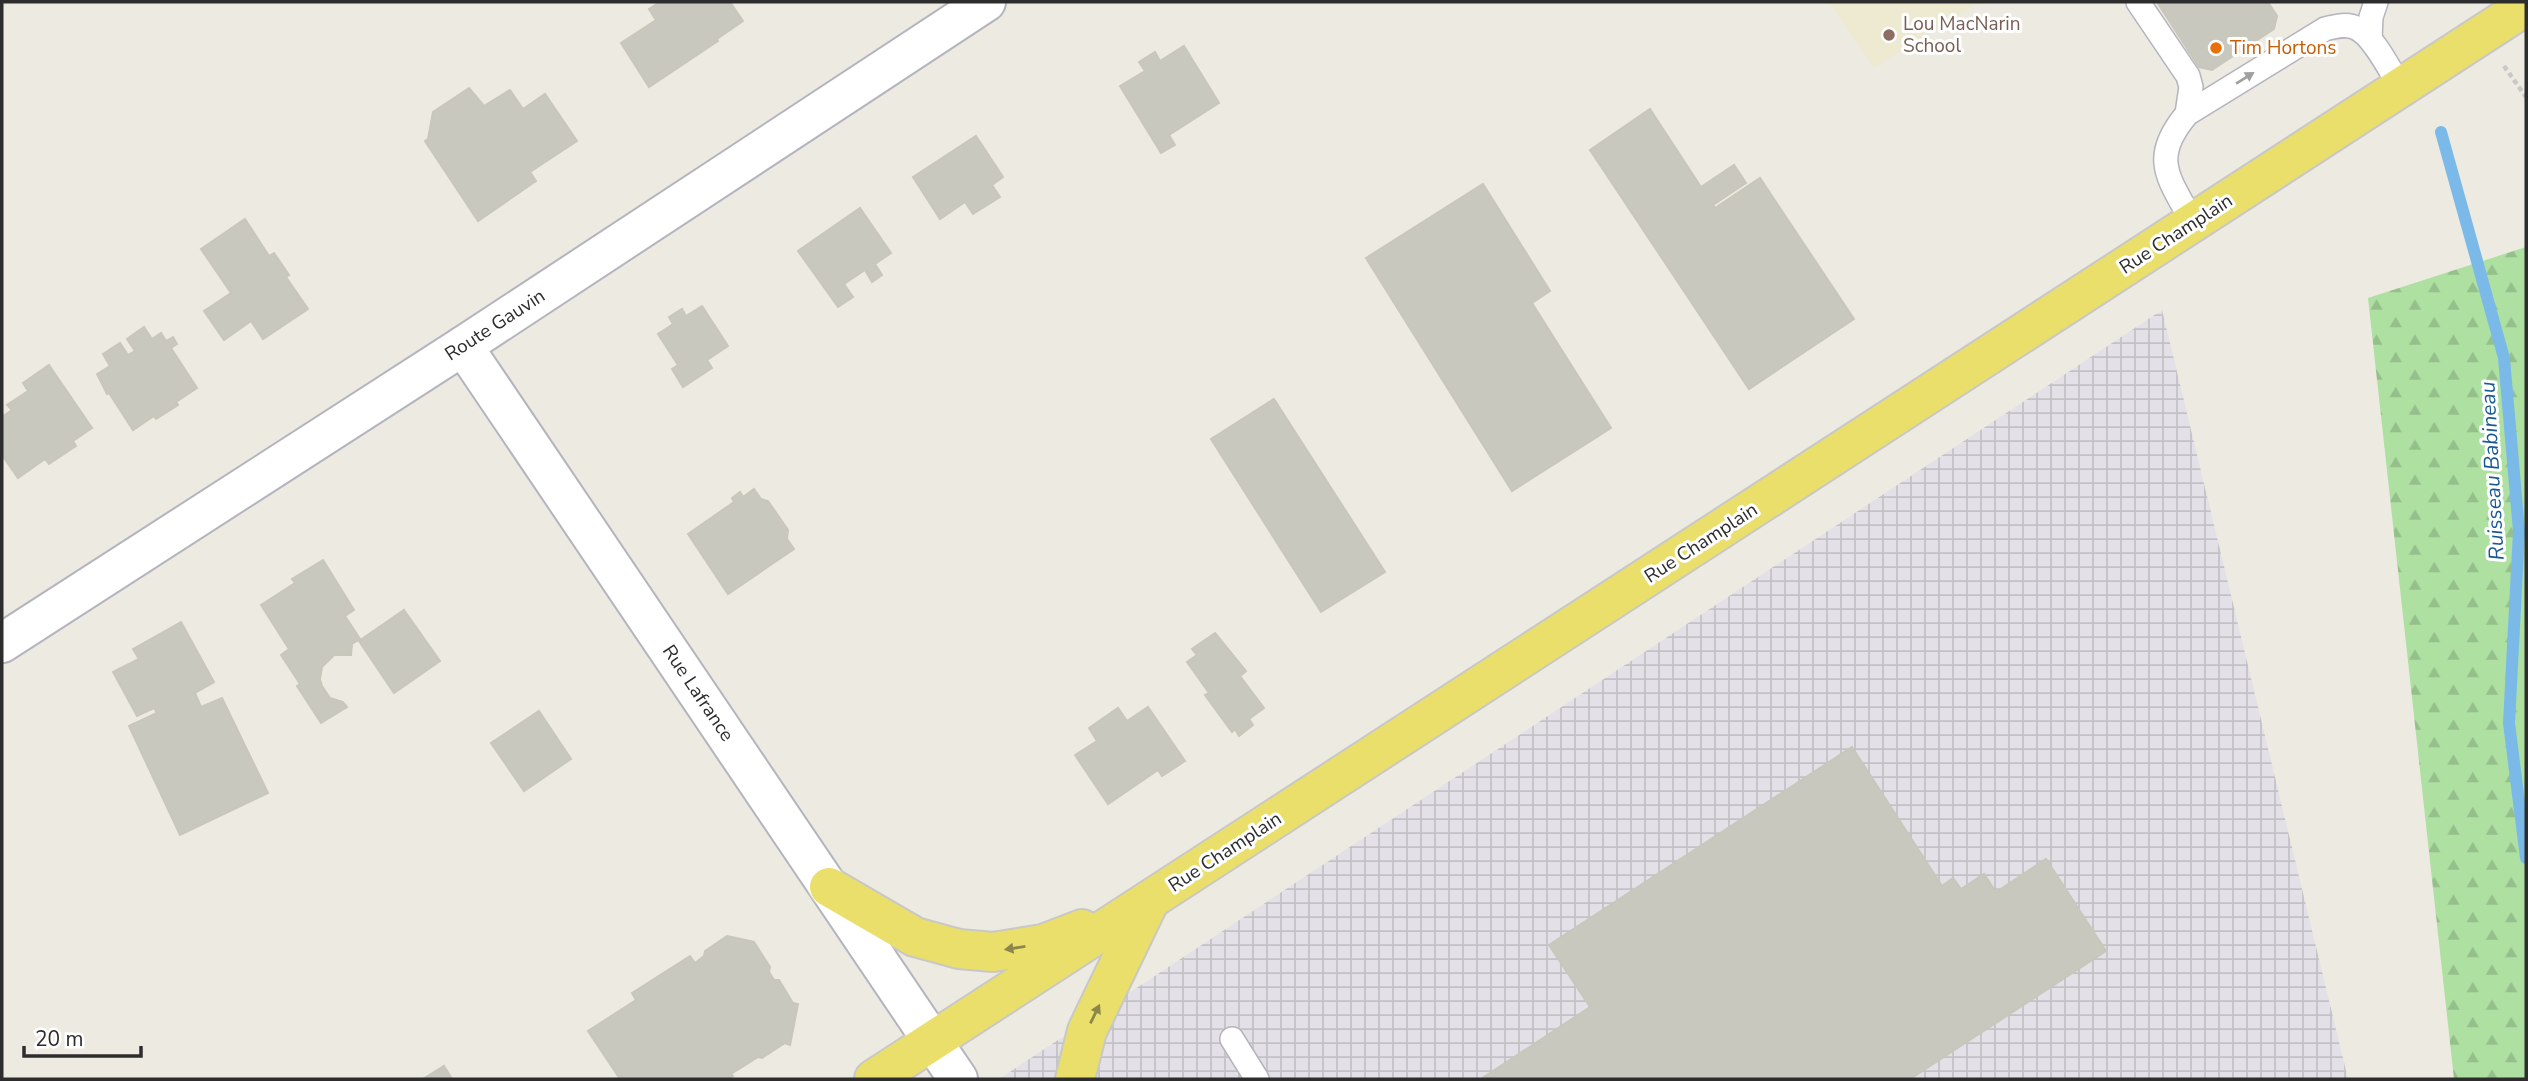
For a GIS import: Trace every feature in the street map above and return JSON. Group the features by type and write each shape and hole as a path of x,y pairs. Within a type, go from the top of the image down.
{"main road":[{"name":"Rue Champlain","path":"874,1079 2526,6"},
{"path":"829,887 915,937 959,949 993,952 1043,944 1149,902"},
{"path":"1075,1079 1087,1031 1149,902"}],"street":[{"name":"Route Gauvin","path":"2,643 463,346 986,2"},
{"name":"Rue Lafrance","path":"463,346 958,1079"}],"lane":[{"path":"2138,2 2188,76 2191,87 2187,114"},
{"path":"2370,39 2371,17 2376,2"},
{"path":"2193,222 2170,178 2165,162 2166,145 2174,129 2187,114 2325,29 2342,25 2358,29 2370,39 2401,88"},
{"path":"1232,1039 1257,1079"}],"shaded area":[{"name":"Lou MacNarin School","path":"1829,2 1980,2 1874,68"},
{"path":"2162,310 2348,1079 999,1079"}],"green space":[{"path":"2526,247 2526,1079 2454,1079 2368,298"}],"building":[{"path":"660,2 730,2 743,21 649,87 621,43 656,20 649,9"},
{"name":"Tim Hortons","path":"2157,2 2268,2 2277,16 2274,29 2212,70 2199,67"},
{"path":"1184,46 1219,103 1169,135 1175,145 1161,153 1120,86 1145,71 1139,62 1155,52 1160,61"},
{"path":"469,88 484,106 510,90 523,109 545,94 577,141 530,172 536,181 478,221 425,141 428,139 433,112"},
{"path":"1650,109 1701,187 1734,165 1746,183 1713,205 1715,208 1760,178 1854,319 1749,389 1590,150"},
{"path":"976,136 1003,177 992,185 1000,197 973,214 965,202 940,219 913,177"},
{"path":"1483,184 1550,291 1532,303 1611,428 1512,491 1366,258"},
{"path":"860,208 891,253 875,264 882,275 872,282 865,270 844,284 853,297 838,307 798,251"},
{"path":"245,219 269,256 274,253 289,275 286,277 308,309 263,339 251,321 224,340 204,311 231,293 201,249"},
{"path":"702,306 728,346 707,360 712,368 683,387 672,369 678,365 658,334 673,324 669,317 682,309 686,316"},
{"path":"144,327 152,339 161,333 166,341 173,337 177,344 171,348 197,388 176,402 178,405 133,430 109,393 107,394 97,374 110,366 103,354 120,343 128,355 135,351 127,339"},
{"path":"49,365 92,428 73,441 76,446 49,464 45,459 18,478 2,455 2,417 12,410 7,405 28,391 23,383"},
{"path":"1274,399 1385,572 1321,612 1211,439"},
{"path":"754,489 761,499 768,501 788,530 787,539 794,549 728,594 688,534 734,502 732,498 740,492 743,497"},
{"path":"323,560 354,610 345,616 360,639 352,644 351,655 334,655 322,667 322,686 330,698 343,702 347,707 321,723 281,655 289,649 261,605 295,583 292,579"},
{"path":"404,610 440,661 394,693 359,641"},
{"path":"181,622 214,682 195,693 201,707 222,698 268,793 180,835 129,726 157,713 154,708 137,716 113,672 139,659 133,649"},
{"path":"1215,633 1246,671 1240,676 1264,708 1249,719 1253,725 1239,736 1235,729 1232,732 1205,695 1209,693 1187,662 1197,655 1192,649"},
{"path":"1148,707 1185,761 1162,776 1158,770 1108,804 1075,755 1097,741 1089,728 1118,708 1127,721"},
{"path":"539,711 571,759 524,791 491,743"},
{"path":"1852,747 1942,886 1953,878 1961,889 1984,874 1996,892 2046,859 2106,951 1910,1079 1481,1079 1590,1007 1549,945"},
{"path":"727,936 754,942 770,967 769,972 774,980 779,980 793,1003 798,1004 790,1045 785,1043 762,1058 758,1057 731,1074 733,1076 728,1079 620,1079 588,1031 636,1000 632,993 690,956 695,963 704,956 705,951"},
{"path":"444,1066 452,1079 423,1079"}],"waterway":[{"name":"Ruisseau Babineau","path":"2441,132 2504,358 2519,531 2509,723 2526,858"}],"place":[{"name":"Lou MacNarin School","path":"1889,35"},
{"name":"Tim Hortons","path":"2216,48"}]}
